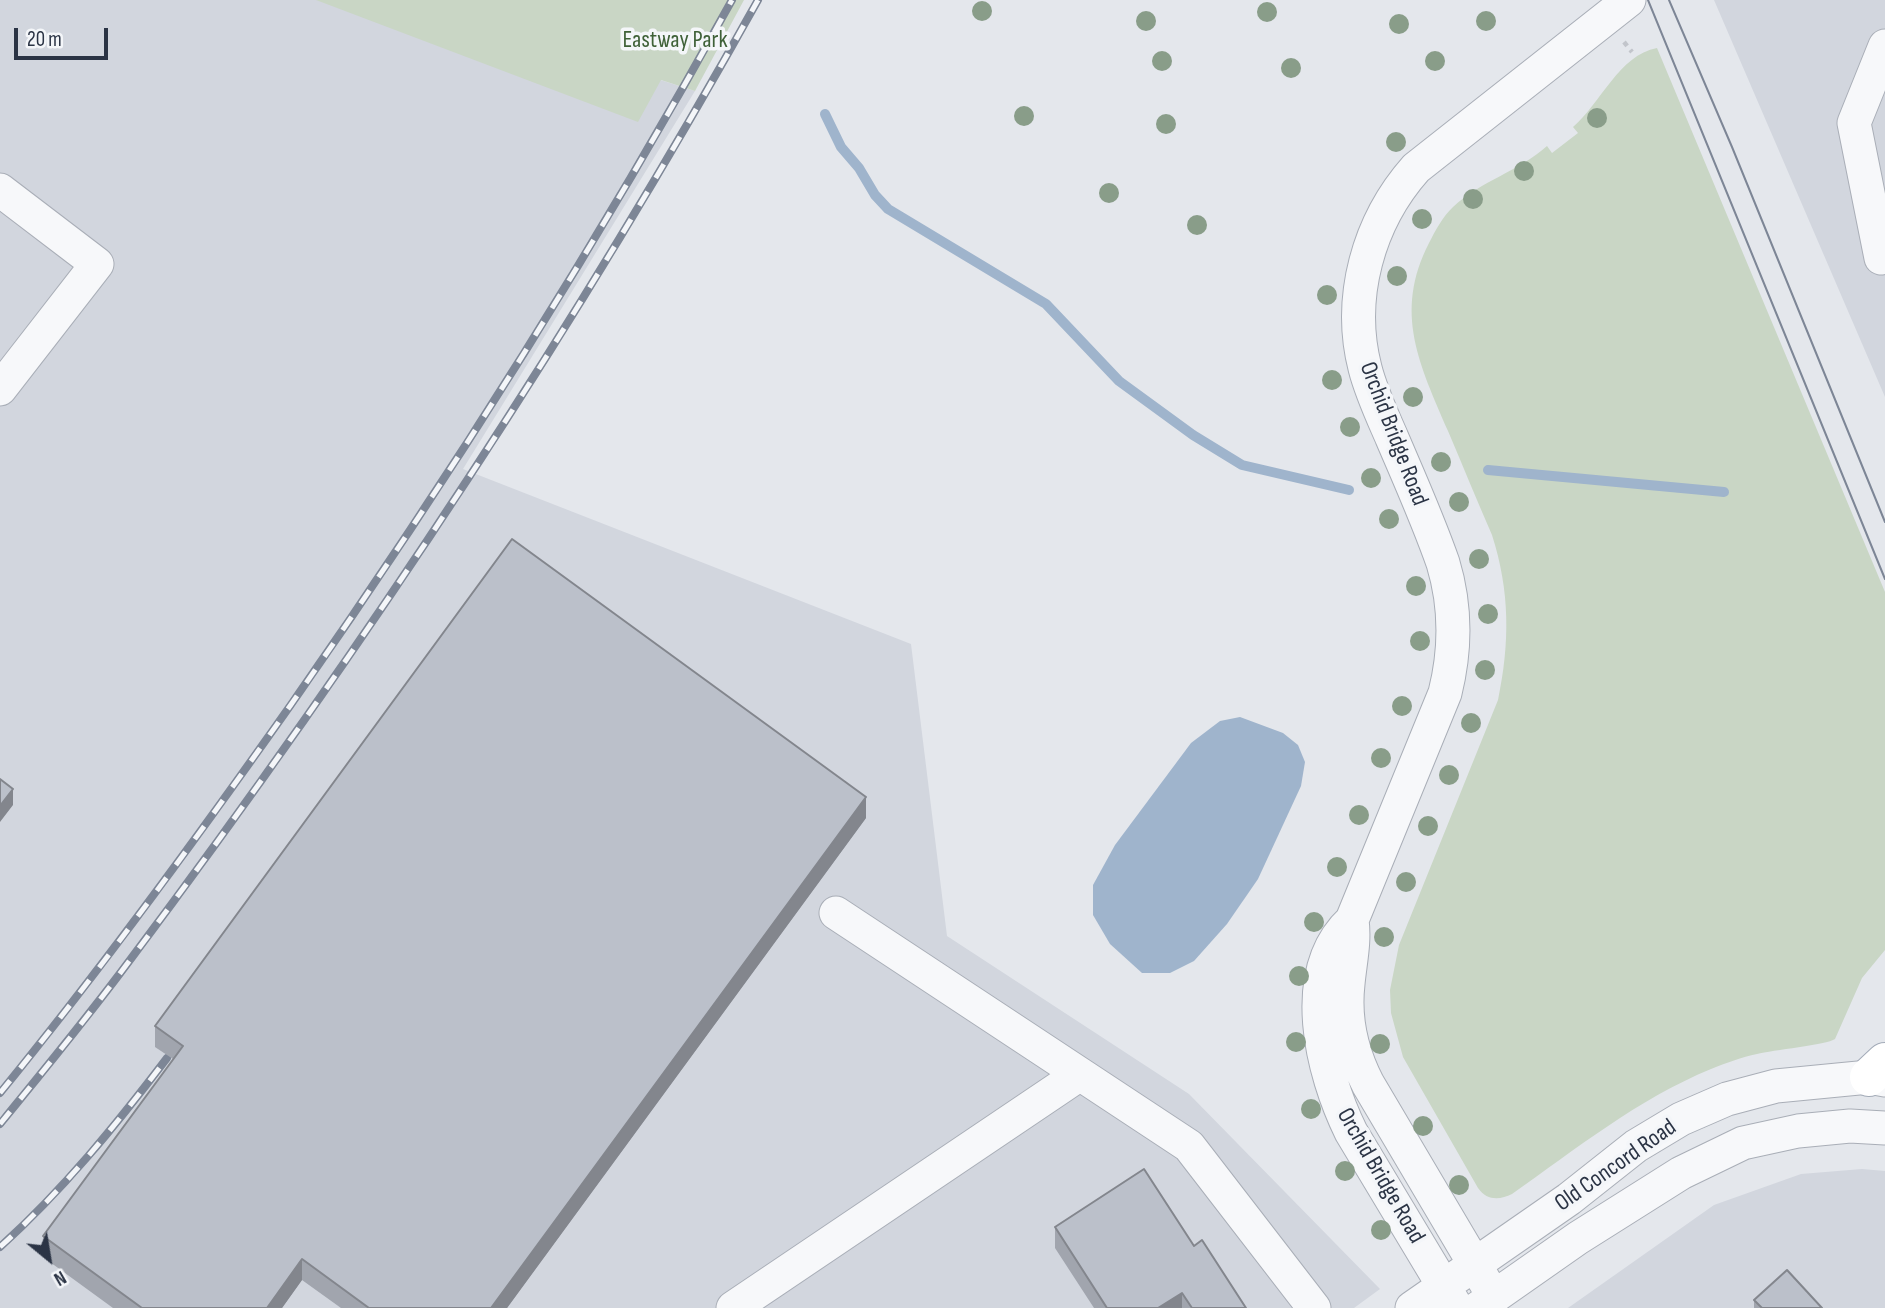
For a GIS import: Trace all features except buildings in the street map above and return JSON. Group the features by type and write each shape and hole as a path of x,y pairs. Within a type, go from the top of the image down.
{"street":[{"name":"Orchid Bridge Road","path":"1450,1297 1338,1104 1327,1072 1320,1027 1324,977 1332,947 1340,932 1352,920 1445,693 1454,627 1449,587 1438,548 1378,406 1364,365 1359,334 1362,277 1369,247 1390,202 1416,168 1629,0"},
{"path":"1884,255 1854,123 1885,46"},
{"path":"0,190 97,264 0,389"},
{"path":"836,913 1189,1146 1314,1308"},
{"name":"Orchid Bridge Road","path":"1352,920 1354,944 1346,1006 1358,1062 1368,1084 1475,1264 1486,1302"},
{"name":"Old Concord Road","path":"1412,1308 1450,1297 1475,1264 1569,1199 1636,1146 1681,1119 1727,1099 1776,1086 1880,1073"},
{"path":"733,1308 1080,1074"},
{"name":"Old Concord Road","path":"1486,1302 1578,1238 1681,1173 1743,1143 1811,1130 1850,1126 1885,1128"}],"shaded area":[{"path":"0,0 409,0 695,91 463,469 911,644 947,936 1189,1094 1380,1289 1354,1308 0,1308"},
{"path":"1714,0 1885,0 1885,397"},
{"path":"1862,1169 1885,1171 1885,1308 1568,1308 1714,1205 1801,1174"}],"green space":[{"name":"Eastway Park","path":"316,0 744,0 695,91 661,80 638,122"},
{"path":"1657,48 1885,592 1885,950 1862,978 1835,1039 1746,1057 1684,1081 1608,1126 1512,1194 1494,1198 1485,1195 1478,1188 1403,1057 1391,1013 1390,990 1399,945 1498,700 1506,638 1505,597 1498,556 1492,535 1420,361 1414,338 1413,293 1418,268 1429,243 1449,211 1476,190 1547,146 1552,153 1578,133 1573,127 1621,70 1644,52"}],"water":[{"path":"1240,717 1283,733 1298,745 1305,762 1301,786 1258,879 1227,924 1194,961 1170,973 1142,973 1110,944 1093,915 1093,885 1115,845 1191,743 1220,721"}],"waterway":[{"path":"825,114 841,147 888,209 1046,304 1119,381 1193,435 1242,465 1349,490"},
{"path":"1488,470 1724,492"}],"tram line":[{"path":"1648,0 1885,579"},
{"path":"1669,0 1885,522"}],"railway":[{"path":"0,1093 184,853 290,706 407,534 575,270 732,0"},
{"path":"0,1124 81,1024 213,848 379,612 459,492 613,249 758,0"},
{"path":"0,1247 46,1203 88,1156 167,1058"}]}
